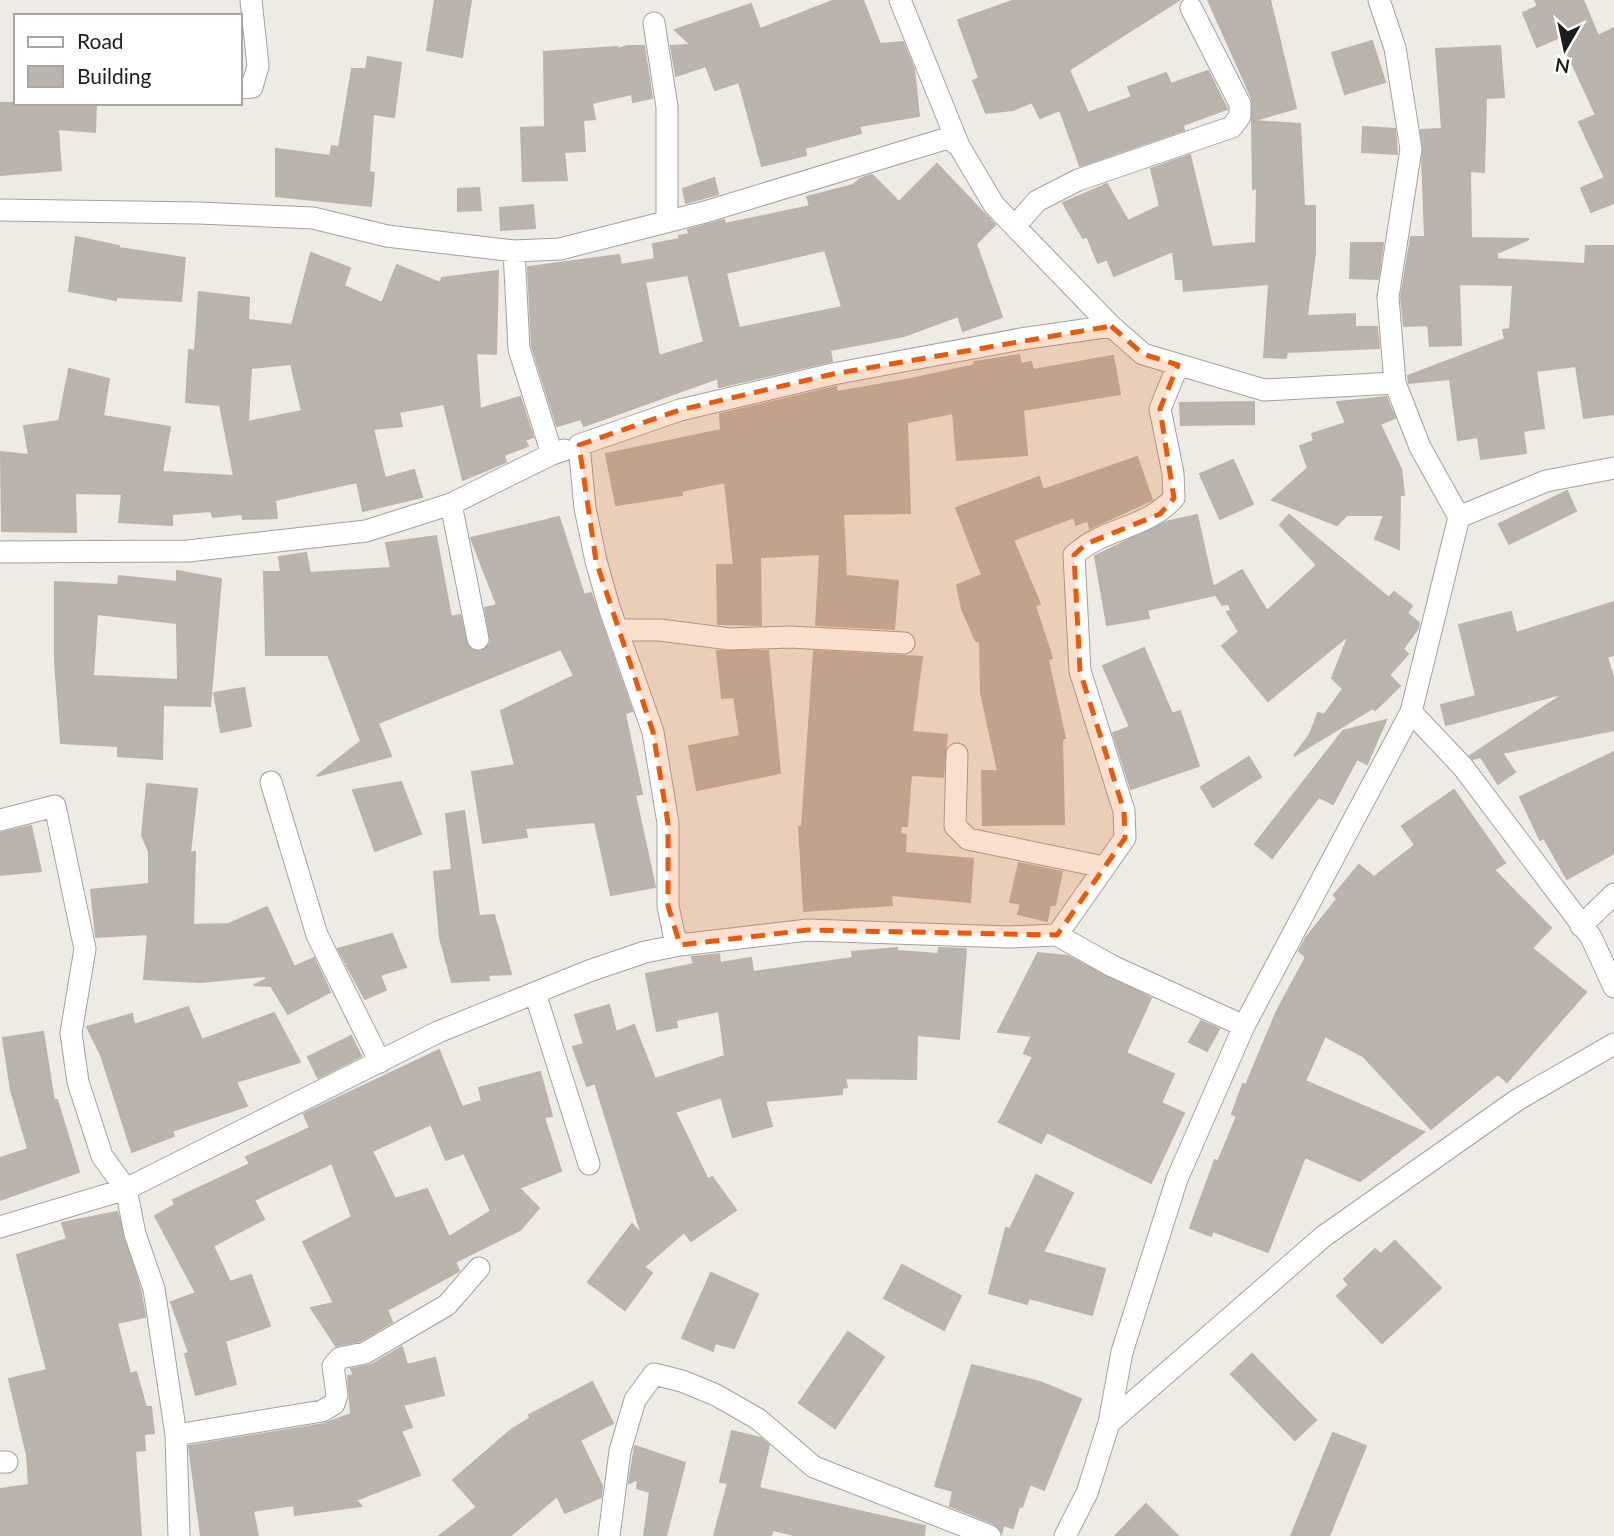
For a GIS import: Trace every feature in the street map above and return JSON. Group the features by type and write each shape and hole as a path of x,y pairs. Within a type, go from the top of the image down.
{"street":[{"path":"242,88 252,87 258,66 251,0"},
{"path":"900,0 959,146 994,205 1111,326 1143,354 1264,390 1395,383"},
{"path":"1062,1535 1087,1493 1109,1423 1122,1352 1177,1179 1244,1026 1411,712 1459,517 1420,447 1395,383 1388,297 1411,149 1395,48 1379,0"},
{"path":"1015,226 1037,201 1078,180 1232,127 1240,116 1240,104 1191,8"},
{"path":"654,23 667,107 667,220"},
{"path":"0,211 199,213 313,218 387,236 514,251 561,249 705,212 948,138 959,146"},
{"path":"514,251 519,349 552,454"},
{"path":"0,552 188,551 366,531 451,504 552,454 680,410 833,374 1021,339 1111,326"},
{"path":"1057,935 1125,838 1124,811 1080,671 1073,555 1086,544 1160,514 1174,498 1173,473 1160,409 1178,366"},
{"path":"579,445 585,508 609,607 653,732 668,823 668,906 674,935 680,945"},
{"path":"1459,517 1546,481 1614,468"},
{"path":"451,504 478,639"},
{"path":"619,630 660,630 730,639 790,637 904,643"},
{"path":"1411,712 1463,768 1591,937 1614,987"},
{"path":"957,754 955,826 968,839 1104,867"},
{"path":"271,782 317,935 380,1062"},
{"path":"0,820 55,806 85,949 71,1033 78,1083 102,1156 126,1189 135,1234 154,1289 176,1435 179,1536"},
{"path":"1581,926 1614,894"},
{"path":"0,1227 126,1189 438,1032 645,952 680,945 808,930 1009,937 1057,935 1112,965 1244,1026"},
{"path":"535,993 589,1164"},
{"path":"1109,1423 1324,1236 1517,1100 1614,1044"},
{"path":"176,1435 322,1411 334,1404 337,1395 333,1366 340,1358 365,1353 447,1305 479,1268"},
{"path":"609,1536 620,1451 635,1400 654,1374 693,1385 758,1419 814,1467 990,1536"}],"highlighted area":[{"path":"1111,326 1143,354 1178,365 1160,409 1174,498 1160,514 1086,544 1074,555 1080,671 1124,811 1125,838 1057,935 808,930 680,945 668,906 668,823 653,732 596,561 579,445 680,410 833,374"}],"building":[{"path":"435,0 471,0 462,57 427,50"},
{"path":"835,0 863,0 880,44 903,42 914,69 919,116 859,126 861,133 805,148 806,155 762,166 739,82 715,90 706,66 676,76 671,46 691,45 675,30 751,4 760,29"},
{"path":"1015,0 1179,0 1069,70 1088,113 1132,97 1128,87 1166,73 1171,84 1208,71 1227,109 1183,125 1184,130 1080,166 1060,110 1040,118 1032,102 1013,110 986,113 973,81 979,78 958,20"},
{"path":"1208,0 1270,0 1296,108 1252,121 1252,98"},
{"path":"1535,0 1583,0 1598,36 1614,28 1614,203 1591,212 1581,188 1605,178 1579,122 1596,115 1560,37 1537,47 1523,13 1538,6"},
{"path":"1372,41 1385,82 1345,94 1332,53"},
{"path":"627,46 644,46 652,98 633,102 632,94 592,103 595,119 583,120 585,151 564,152 567,180 523,181 521,128 545,127 544,52 617,47 612,51"},
{"path":"1500,46 1504,97 1486,98 1484,172 1470,171 1471,238 1529,239 1497,253 1497,259 1585,264 1586,246 1614,246 1614,414 1584,418 1576,366 1536,371 1544,428 1523,431 1526,453 1481,459 1478,437 1458,440 1450,379 1409,383 1408,376 1505,339 1503,330 1510,329 1513,285 1459,284 1461,345 1430,346 1428,325 1404,326 1401,297 1411,237 1425,237 1421,130 1442,129 1436,49"},
{"path":"368,57 401,63 394,117 373,114 369,172 374,173 371,206 276,196 276,149 330,156 332,146 339,147 352,69 366,69"},
{"path":"0,103 96,105 95,132 58,129 61,170 0,175"},
{"path":"1252,121 1300,124 1304,206 1315,206 1315,253 1307,316 1355,314 1355,327 1377,327 1379,348 1287,352 1286,358 1264,357 1269,284 1184,291 1183,279 1176,279 1173,251 1114,276 1107,259 1098,263 1087,236 1083,238 1063,203 1107,184 1128,221 1160,206 1151,169 1190,155 1212,247 1256,243 1257,188 1253,189"},
{"path":"1363,127 1395,129 1397,154 1362,152"},
{"path":"937,164 995,225 976,244 1002,317 963,331 958,316 904,336 830,350 832,361 719,387 718,378 584,426 581,419 557,426 532,347 528,267 619,255 621,265 655,259 653,244 680,239 679,236 689,234 688,230 724,220 725,224 810,206 807,197 853,185 872,175 899,202","holes":["825,250 842,307 739,328 726,273","688,275 704,342 659,356 645,282"]},
{"path":"714,178 718,194 686,203 683,189"},
{"path":"479,188 481,210 458,211 458,189"},
{"path":"533,205 535,228 501,230 500,208"},
{"path":"76,237 119,248 185,258 181,301 116,297 116,300 69,291"},
{"path":"1351,243 1383,243 1378,279 1350,278"},
{"path":"311,253 350,268 344,286 382,303 397,265 440,283 442,278 498,271 496,354 476,353 480,409 520,397 533,437 525,440 528,446 504,455 506,462 463,480 444,404 399,412 402,426 373,429 385,478 414,470 422,497 363,511 357,482 275,500 277,518 243,519 242,514 213,517 211,511 172,514 172,525 119,522 122,494 75,493 76,532 2,531 1,452 29,455 24,426 59,421 69,369 109,379 103,416 170,427 162,472 234,476 220,405 186,402 189,350 195,351 199,292 249,298 248,320 292,325","holes":["291,364 302,411 248,422 251,368"]},
{"path":"1019,355 1021,364 1031,362 1033,370 1113,356 1120,394 1023,410 1027,455 957,460 953,413 907,422 910,513 843,514 846,576 898,581 894,629 816,625 820,554 760,557 761,625 718,624 717,565 734,565 725,482 681,491 682,495 616,505 606,454 721,430 720,414 836,387 837,392 975,365 974,362"},
{"path":"1386,397 1395,418 1380,424 1401,469 1404,495 1400,495 1399,549 1375,539 1384,515 1347,515 1337,525 1272,500 1308,468 1300,446 1314,441 1312,434 1346,423 1337,402"},
{"path":"1254,402 1254,424 1181,425 1180,403"},
{"path":"1137,457 1152,500 1090,528 1088,520 1076,525 1074,517 1013,540 1040,604 1035,606 1052,658 1048,660 1065,738 1062,739 1064,824 983,825 982,771 998,771 981,693 980,641 976,641 962,609 957,585 982,575 956,508 1039,477 1043,490"},
{"path":"1233,460 1253,504 1220,519 1200,474"},
{"path":"1567,491 1576,511 1509,544 1499,524"},
{"path":"1197,515 1213,587 1242,570 1267,611 1317,565 1280,525 1289,515 1389,598 1394,592 1412,606 1407,613 1419,623 1418,628 1403,649 1408,654 1389,675 1400,686 1375,710 1373,708 1294,756 1310,734 1318,713 1324,715 1343,689 1332,678 1349,635 1268,701 1222,646 1239,632 1227,612 1231,611 1229,604 1222,605 1214,591 1215,595 1147,610 1149,618 1107,625 1095,556 1166,522"},
{"path":"559,517 584,595 591,593 632,711 625,714 642,794 635,795 655,887 611,895 595,822 525,828 527,837 483,843 472,772 515,765 501,711 574,676 561,649 378,723 391,756 317,776 361,741 328,655 266,655 264,572 281,572 279,557 306,553 310,573 391,568 386,543 436,536 451,617 460,615 468,647 481,652 491,643 485,608 497,605 471,538"},
{"path":"177,571 221,579 210,706 163,705 162,759 118,756 118,746 61,743 55,662 55,582 118,585 119,576 177,582","holes":["97,614 177,623 178,680 93,676"]},
{"path":"1614,602 1614,655 1607,657 1614,680 1614,730 1502,753 1515,772 1498,784 1481,757 1473,759 1470,756 1565,693 1446,725 1441,705 1476,696 1459,625 1511,612 1516,633"},
{"path":"1144,648 1172,714 1180,711 1199,766 1131,789 1113,733 1130,727 1103,666"},
{"path":"717,651 768,651 780,773 697,790 689,746 740,736 734,697 722,698"},
{"path":"814,651 922,657 912,732 947,735 943,777 911,775 907,826 901,826 900,834 906,835 905,853 973,859 970,902 891,895 892,905 804,911 799,827 802,827"},
{"path":"244,688 251,726 221,732 214,693"},
{"path":"1386,720 1367,764 1357,759 1333,804 1319,797 1272,858 1255,844 1343,731"},
{"path":"1614,752 1614,853 1567,879 1544,838 1540,840 1520,797"},
{"path":"1249,757 1261,777 1213,807 1201,787"},
{"path":"401,782 421,834 375,851 353,790"},
{"path":"147,784 197,789 190,853 195,852 193,925 229,924 267,907 294,967 314,958 330,992 288,1014 271,986 254,985 267,979 265,976 200,982 144,979 148,934 96,937 91,890 149,884 149,852 142,835"},
{"path":"1454,790 1505,863 1494,870 1551,928 1532,948 1586,992 1507,1082 1498,1074 1431,1129 1363,1056 1325,1036 1305,1081 1424,1132 1360,1181 1305,1157 1268,1252 1213,1231 1211,1236 1190,1228 1215,1160 1218,1162 1237,1116 1232,1114 1243,1084 1246,1085 1277,1011 1306,957 1299,951 1306,938 1337,899 1334,895 1359,865 1374,877 1415,845 1402,826"},
{"path":"464,811 479,916 494,915 511,974 488,975 489,980 452,982 440,938 434,872 452,870 446,814"},
{"path":"31,826 41,871 0,875 0,833"},
{"path":"1019,863 1062,872 1055,905 1050,905 1047,921 1018,914 1021,904 1010,902"},
{"path":"392,934 406,967 380,975 386,990 365,999 338,949"},
{"path":"897,948 897,951 938,954 939,948 966,949 959,1039 917,1035 916,1079 845,1078 847,1087 842,1088 842,1094 765,1101 772,1126 733,1137 721,1097 675,1112 708,1180 712,1177 736,1210 691,1241 684,1232 644,1267 652,1273 625,1310 588,1282 632,1224 642,1235 595,1083 587,1086 573,1047 584,1044 575,1015 609,1005 616,1032 634,1025 655,1079 725,1056 719,1011 676,1020 677,1027 657,1031 646,974 694,964 692,957 719,954 720,963 751,958 753,972 853,958 852,952"},
{"path":"1038,953 1067,956 1151,998 1126,1053 1174,1074 1161,1103 1184,1113 1151,1183 1047,1132 1041,1143 999,1122 1033,1057 1024,1053 1032,1036 998,1032"},
{"path":"188,1007 202,1040 274,1013 300,1062 236,1082 247,1106 172,1131 174,1136 132,1152 101,1055 87,1027 132,1014 134,1025"},
{"path":"1201,1021 1219,1029 1207,1051 1189,1042"},
{"path":"43,1032 54,1101 57,1100 79,1172 0,1200 0,1158 28,1149 11,1090 3,1038"},
{"path":"351,1036 361,1056 318,1078 308,1057"},
{"path":"439,1050 462,1107 482,1101 479,1088 540,1072 552,1116 544,1117 561,1171 519,1188 539,1208 520,1230 455,1262 459,1271 387,1310 392,1322 360,1341 336,1346 311,1308 334,1303 303,1242 352,1217 332,1163 254,1200 264,1219 213,1246 230,1282 251,1275 270,1326 225,1341 236,1384 196,1395 185,1354 189,1353 171,1302 196,1293 155,1216 175,1205 173,1200 250,1164 246,1157 310,1128 304,1114","holes":["431,1124 446,1160 464,1153 491,1211 449,1237 427,1189 395,1199 372,1151"]},
{"path":"1036,1175 1073,1193 1043,1252 1105,1269 1092,1315 1029,1298 1027,1304 989,1293 1006,1228 1010,1229"},
{"path":"117,1212 141,1292 145,1317 117,1323 130,1374 136,1372 146,1407 151,1407 154,1433 144,1434 145,1450 135,1451 141,1536 0,1536 0,1489 29,1485 27,1455 9,1379 47,1370 17,1255 67,1239 62,1223"},
{"path":"1395,1241 1441,1288 1382,1343 1337,1296 1349,1285 1344,1279 1375,1249 1381,1254"},
{"path":"902,1265 961,1296 944,1330 884,1298"},
{"path":"711,1273 758,1294 734,1348 715,1343 713,1351 682,1338"},
{"path":"848,1332 884,1357 835,1428 799,1403"},
{"path":"402,1347 407,1365 435,1358 444,1395 403,1405 412,1427 401,1431 420,1475 356,1500 361,1506 295,1515 294,1505 253,1511 258,1536 201,1536 189,1446 324,1424 351,1414 348,1376 354,1375 351,1369 371,1365"},
{"path":"1252,1354 1316,1420 1295,1440 1231,1374"},
{"path":"972,1365 1040,1382 1081,1399 1044,1490 1030,1484 1022,1507 1019,1506 1013,1528 1003,1525 1002,1532 995,1524 950,1506 953,1491 935,1486"},
{"path":"592,1382 613,1423 580,1440 602,1486 601,1497 565,1513 557,1496 510,1536 439,1536 477,1507 453,1480 511,1430 530,1418 529,1415"},
{"path":"732,1431 760,1438 769,1445 759,1488 925,1526 924,1536 798,1536 773,1530 771,1536 714,1536 728,1483 720,1482"},
{"path":"1333,1433 1366,1446 1329,1536 1291,1536"},
{"path":"635,1446 685,1463 666,1536 644,1536 650,1492 637,1488 638,1479 629,1483"},
{"path":"1146,1504 1178,1536 1115,1536"}]}
